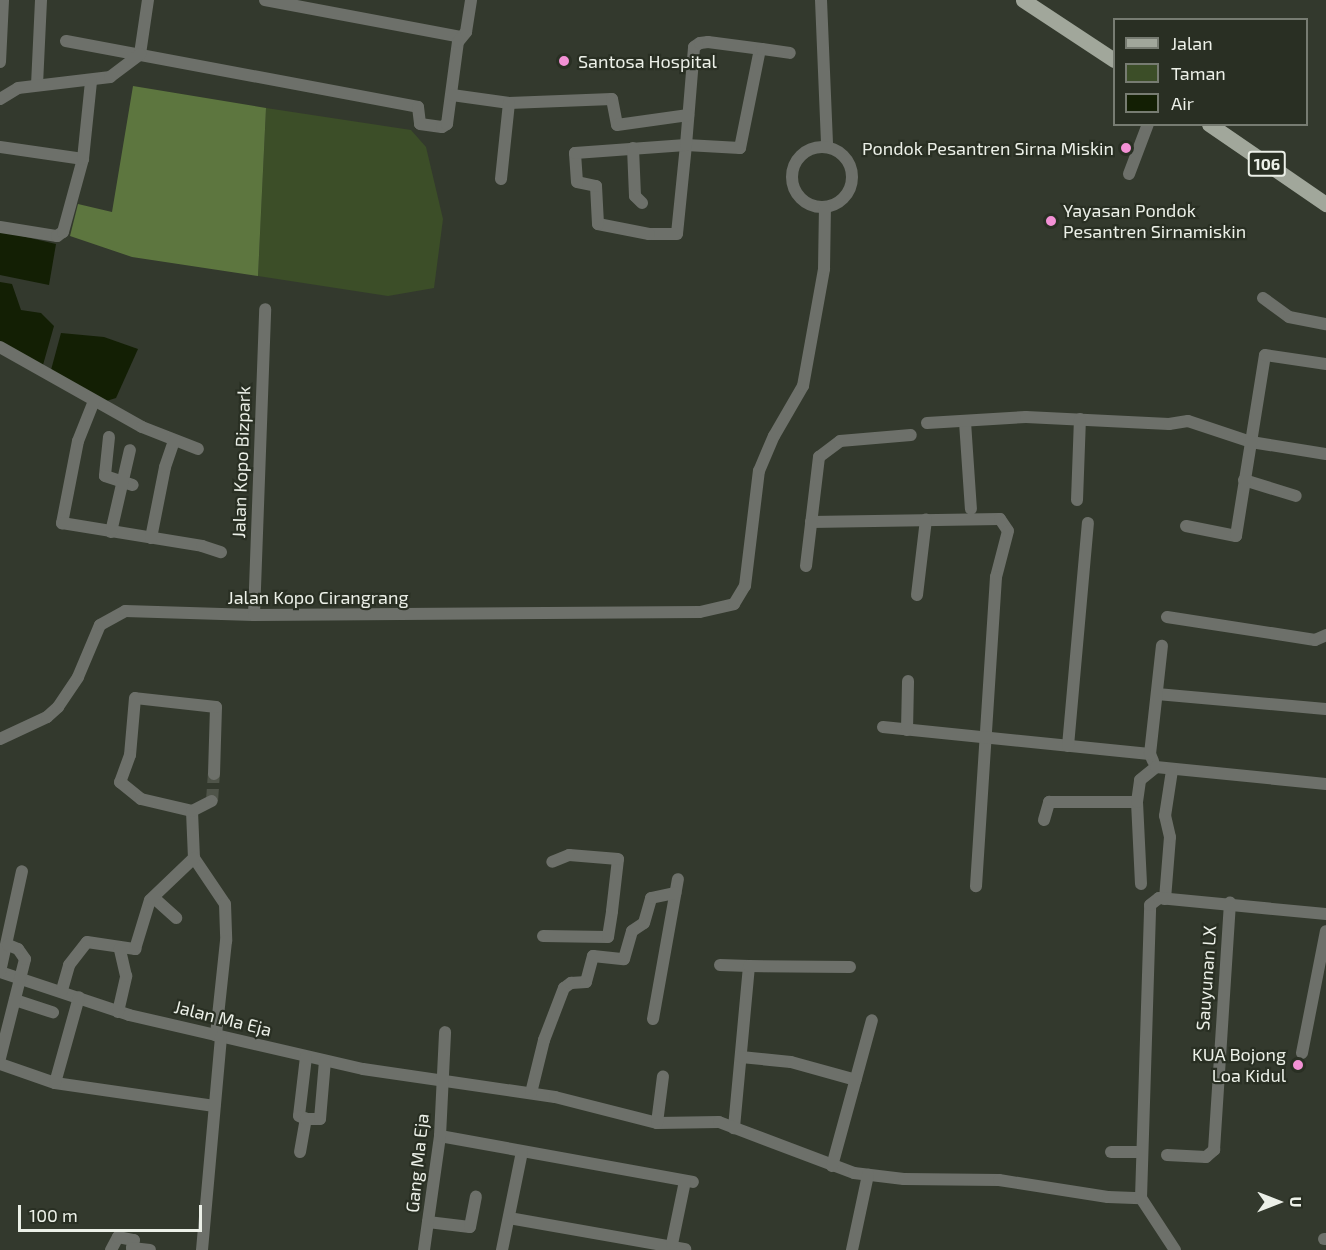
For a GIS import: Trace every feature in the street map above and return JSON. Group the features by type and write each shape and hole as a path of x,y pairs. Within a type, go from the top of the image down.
{"main road":[{"path":"1023,0 1113,59"},
{"name":"106","path":"1212,126 1326,204"}],"street":[{"path":"0,62 3,0"},
{"path":"37,85 41,0"},
{"path":"0,99 18,88 91,81 120,72 140,54 148,0"},
{"path":"269,0 461,37"},
{"path":"66,40 418,107 420,124 442,127 447,124 461,37 466,32 471,0"},
{"path":"821,0 826,147"},
{"path":"760,49 740,148 686,145 578,151 574,177 596,186 598,224 670,237 677,234 686,145 694,47 708,42 790,53"},
{"path":"0,227 62,234 83,159 91,81"},
{"path":"452,95 509,103 613,99 617,125 688,115"},
{"path":"501,179 509,103"},
{"path":"1129,174 1147,126"},
{"path":"0,147 83,159"},
{"path":"815,147 826,147 848,160 852,184 837,204 825,208 800,198 792,180 798,159 815,147"},
{"path":"633,148 635,196 642,203"},
{"name":"Jalan Kopo Cirangrang","path":"0,739 47,717 58,707 78,677 100,626 112,615 124,611 254,615 700,612 734,604 745,586 759,471 774,436 803,386 824,269 825,208"},
{"path":"1263,298 1289,316 1326,324"},
{"name":"Jalan Kopo Bizpark","path":"254,615 265,309"},
{"path":"0,346 94,402 174,441 198,449"},
{"path":"1186,526 1236,536 1265,355 1326,364"},
{"path":"94,402 78,441 62,523 221,552"},
{"path":"927,423 1026,417 1168,424 1188,421 1251,442 1326,454"},
{"path":"1077,500 1080,419"},
{"path":"965,422 971,509"},
{"path":"806,566 816,467 831,444 912,435"},
{"path":"109,437 104,474 128,484"},
{"path":"151,538 165,467 174,441"},
{"path":"111,532 128,484 130,450"},
{"path":"1244,480 1296,496"},
{"path":"811,522 1000,519 1008,531 996,577 976,886"},
{"path":"917,595 926,520"},
{"path":"1068,747 1088,523"},
{"path":"1167,617 1315,640 1326,635"},
{"path":"1156,767 1150,754 1162,646"},
{"path":"907,730 908,681"},
{"path":"1157,694 1325,708"},
{"path":"212,801 193,813 141,799 120,782 130,755 135,698 216,707 214,774"},
{"path":"883,727 1150,754"},
{"path":"1141,885 1137,802 1140,780 1156,767 1326,784"},
{"path":"1165,899 1170,837 1166,816 1172,770"},
{"path":"1044,820 1049,802 1137,802"},
{"path":"193,813 194,858 226,910 214,1106 202,1250"},
{"path":"552,862 569,855 618,859 607,958"},
{"path":"62,990 69,965 87,942 120,949 135,949 152,899 194,858"},
{"path":"0,972 8,945 22,871"},
{"path":"653,1019 678,879"},
{"path":"531,1093 538,1059 564,988 570,983 586,982 593,956 626,957 632,932 644,923 651,898 675,893"},
{"path":"152,899 176,918"},
{"path":"1175,1250 1141,1198 1149,914 1152,902 1165,899 1230,903 1326,914"},
{"name":"Sauyunan LX","path":"1167,1155 1206,1157 1214,1150 1230,903"},
{"path":"1302,1053 1326,932"},
{"path":"543,936 608,937"},
{"path":"0,1058 21,978 24,954 8,945"},
{"path":"118,1012 126,976 120,949"},
{"path":"720,965 850,967"},
{"path":"734,1128 749,966"},
{"name":"Jalan Ma Eja","path":"0,972 62,990 118,1012 325,1061 531,1093 657,1123 719,1122 832,1166 868,1175 999,1180 1108,1197 1141,1198"},
{"path":"55,1083 79,997"},
{"path":"15,1000 53,1012"},
{"path":"832,1166 872,1020"},
{"name":"Gang Ma Eja","path":"424,1250 440,1136 445,1032"},
{"path":"306,1057 299,1116 306,1119 320,1119 325,1061"},
{"path":"741,1057 791,1062 856,1080"},
{"path":"0,1064 55,1083 214,1106"},
{"path":"657,1123 663,1076"},
{"path":"300,1152 306,1119"},
{"path":"440,1136 689,1181 672,1244"},
{"path":"502,1250 522,1152"},
{"path":"1111,1152 1141,1152"},
{"path":"852,1250 868,1175"},
{"path":"428,1222 470,1227 476,1197"},
{"path":"509,1218 672,1244 685,1249"},
{"path":"111,1250 118,1238 134,1240 132,1248 150,1250"}],"green space":[{"path":"133,86 266,108 258,276 132,257 70,236 78,204 112,212"},
{"path":"266,108 411,130 426,147 443,219 434,288 388,296 258,276"}],"water":[{"path":"0,231 56,244 49,285 0,275"},
{"path":"0,282 12,284 21,310 41,313 54,326 43,365 0,345"},
{"path":"61,333 104,337 138,349 116,398 103,402 51,370"}],"tunnel":[{"path":"212,801 214,774"}],"place":[{"name":"Santosa Hospital","path":"564,61"},
{"name":"Pondok Pesantren Sirna Miskin","path":"1126,148"},
{"name":"Yayasan Pondok Pesantren Sirnamiskin","path":"1051,221"},
{"name":"KUA Bojong Loa Kidul","path":"1298,1065"}]}
